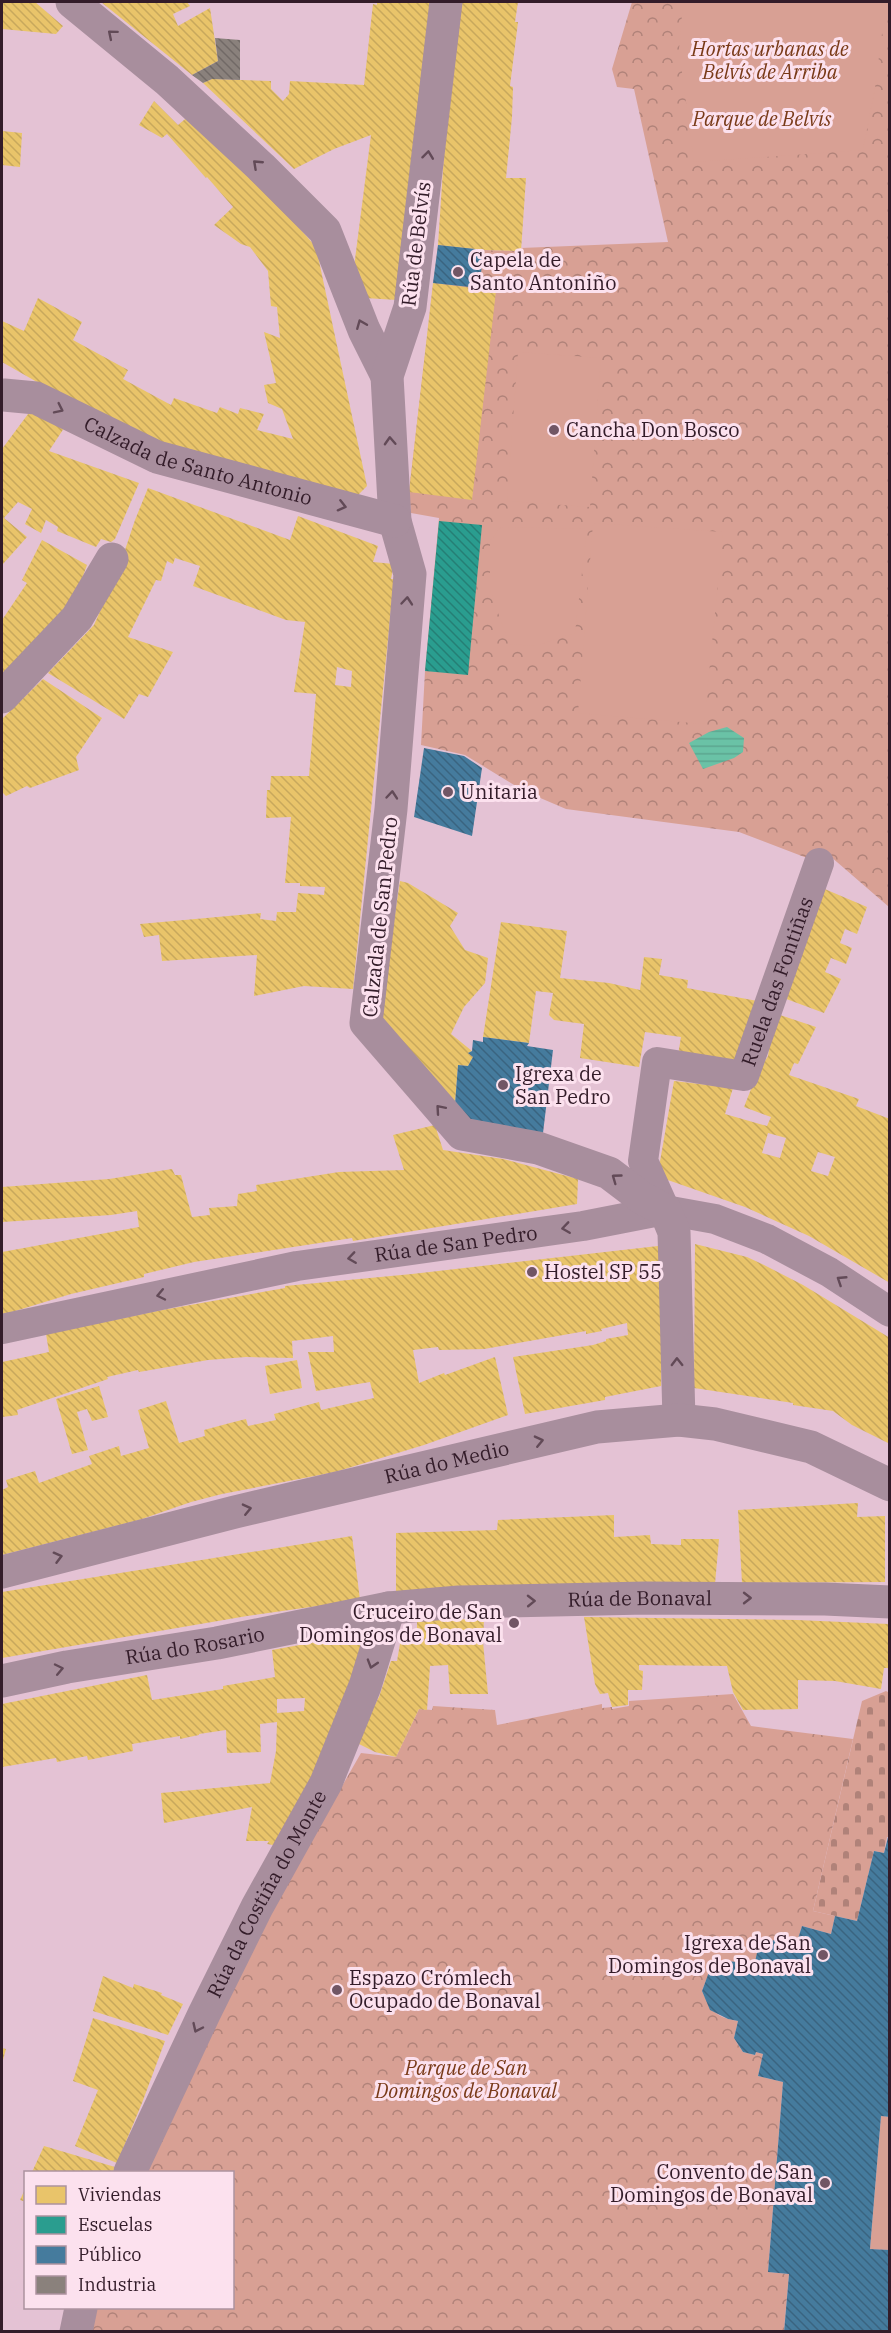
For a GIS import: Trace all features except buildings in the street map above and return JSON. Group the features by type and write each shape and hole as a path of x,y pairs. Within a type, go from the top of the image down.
{"street":[{"path":"72,2 167,80 261,166 325,231 364,330 387,376"},
{"name":"Rúa de Belvís","path":"395,521 387,376 410,307 446,2"},
{"name":"Calzada de Santo Antonio","path":"2,395 36,398 157,457 395,521"},
{"name":"Calzada de San Pedro","path":"395,521 410,574 391,809 366,1023 462,1134 538,1148 609,1173 642,1198 665,1210"},
{"path":"2,697 77,618 112,559"},
{"name":"Ruela das Fontiñas","path":"665,1210 643,1161 657,1062 744,1076 819,863"},
{"path":"665,1210 675,1232 679,1420"},
{"name":"Rúa de San Pedro","path":"2,1329 297,1266 583,1226 665,1210 715,1219 767,1239 829,1272 890,1312"},
{"name":"Rúa do Medio","path":"2,1572 235,1512 597,1427 679,1420 715,1424 811,1447 890,1485"},
{"name":"Rúa de Bonaval","path":"389,1608 459,1602 646,1598 825,1599 890,1602"},
{"name":"Rúa do Rosario","path":"2,1681 67,1667 218,1643 389,1608"},
{"name":"Rúa da Costiña do Monte","path":"130,2171 251,1918 326,1783 365,1686 389,1608"},
{"path":"76,2331 81,2309"}],"green space":[{"name":"Parque de Belvís","path":"632,2 889,2 889,907 830,856 807,858 739,832 566,809 524,791 465,755 421,745 425,671 439,518 411,513 409,492 438,245 520,251 521,248 668,242 634,89 617,87 612,69"},
{"name":"Hortas urbanas de Belvís de Arriba","path":"683,2 886,2 875,88 863,150 694,162 679,50"},
{"name":"Cancha Don Bosco","path":"518,352 601,358 590,507 507,501"},
{"path":"593,523 723,532 704,724 578,713"},
{"path":"501,527 587,529 575,633 535,646 509,644 490,590 490,541"},
{"path":"886,1691 890,1693 889,1837 887,1837 884,1853 874,1851 857,1921 813,1911 862,1701"},
{"name":"Parque de San Domingos de Bonaval","path":"733,1694 751,1726 853,1739 813,1911 835,1916 831,1934 802,1926 796,1945 775,1940 758,1962 757,1967 736,1962 716,1966 706,1980 702,1991 715,2012 738,2021 734,2038 743,2052 763,2054 758,2076 783,2082 768,2272 789,2274 784,2331 91,2332 92,2309 234,2309 234,2171 143,2171 282,1891 361,1753 396,1757 419,1709 432,1710 433,1706 495,1710 497,1725 602,1704 602,1708 612,1707 612,1709 629,1706 629,1701"},
{"path":"881,2116 889,2117 889,2250 870,2249"}],"shaded area":[{"path":"727,727 744,738 743,752 734,758 703,769 689,743 709,732"}],"place":[{"name":"Capela de Santo Antoniño","path":"458,272"},
{"name":"Cancha Don Bosco","path":"554,430"},
{"name":"Unitaria","path":"448,792"},
{"name":"Igrexa de San Pedro","path":"503,1085"},
{"name":"Hostel SP 55","path":"532,1272"},
{"name":"Cruceiro de San Domingos de Bonaval","path":"514,1623"},
{"name":"Igrexa de San Domingos de Bonaval","path":"823,1955"},
{"name":"Espazo Crómlech Ocupado de Bonaval","path":"337,1990"},
{"name":"Convento de San Domingos de Bonaval","path":"825,2183"}]}
